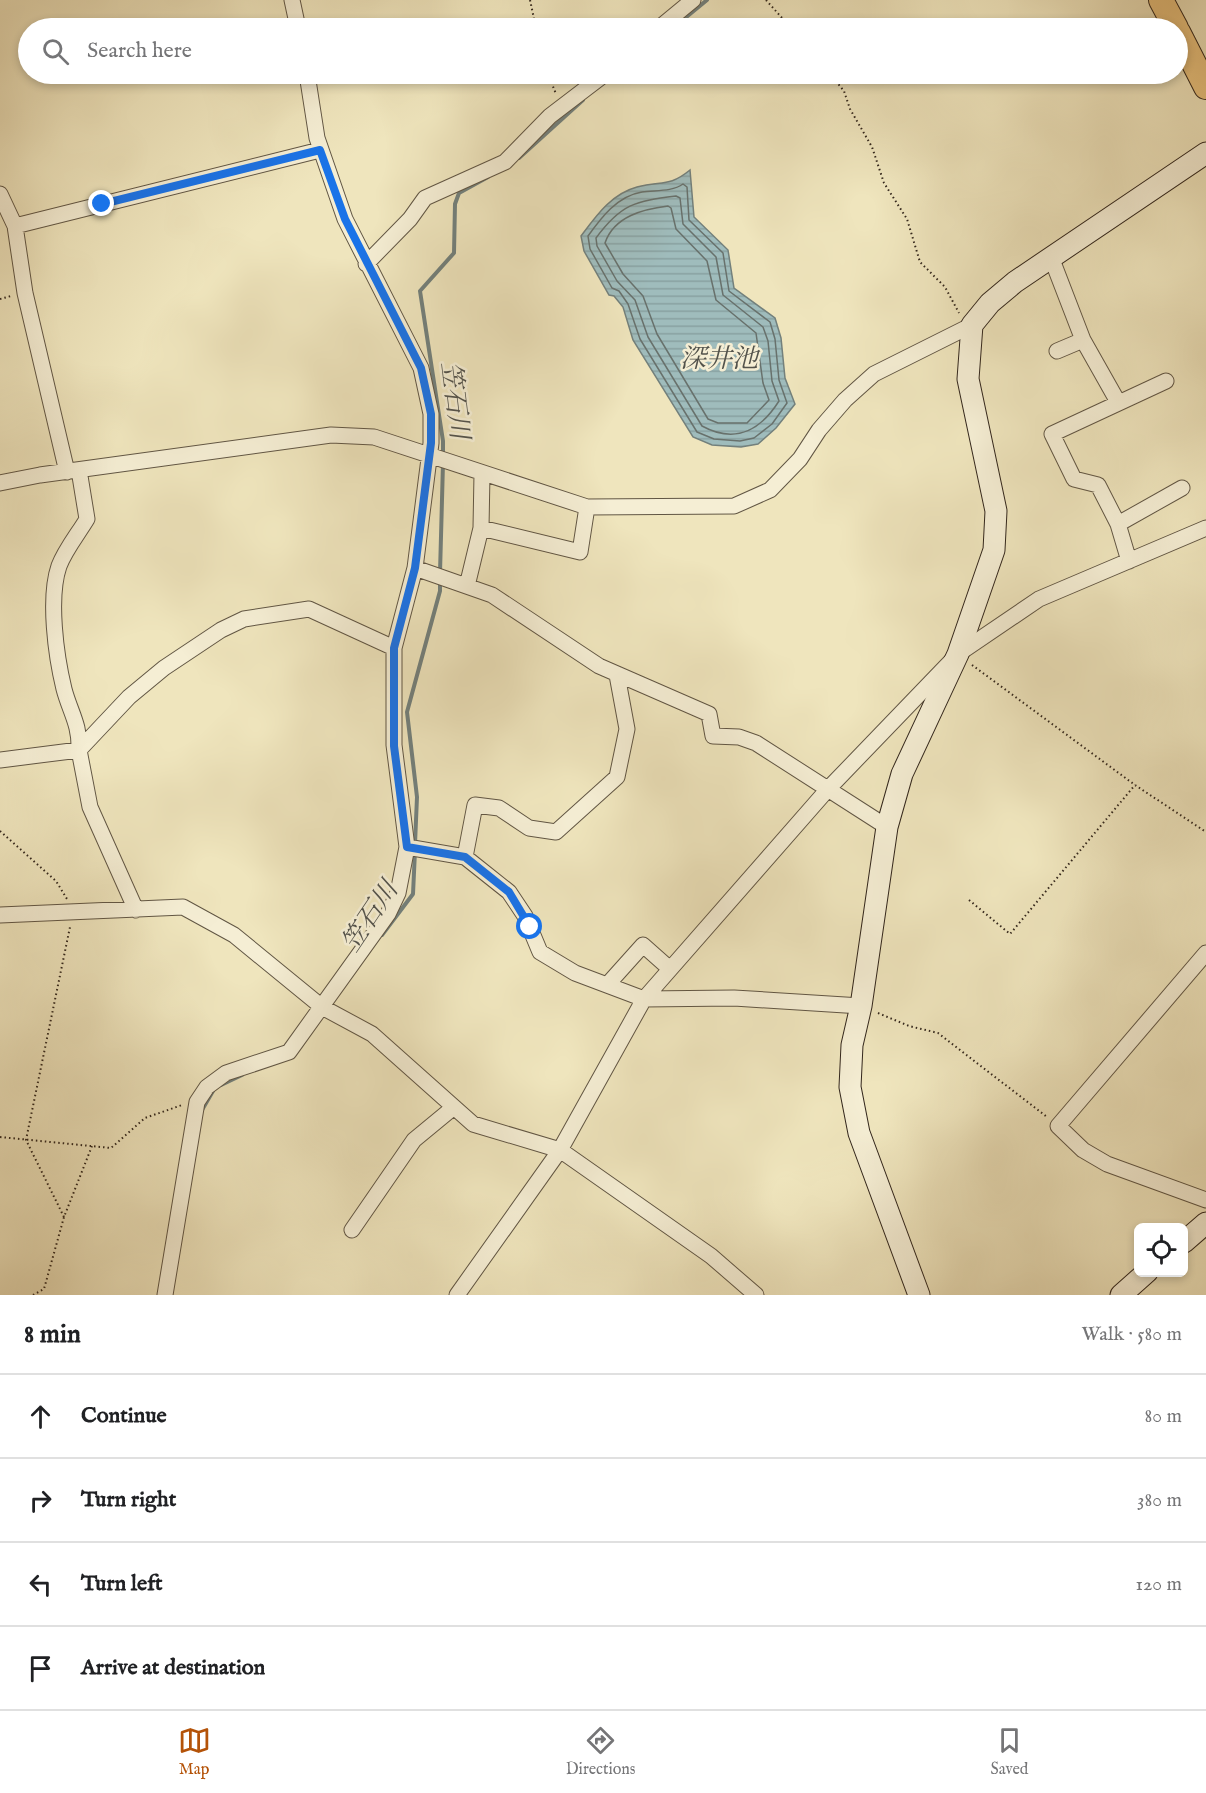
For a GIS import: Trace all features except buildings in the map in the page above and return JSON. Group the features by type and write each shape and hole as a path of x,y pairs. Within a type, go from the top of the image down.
{"main road":[{"path":"1161,0 1171,18"},
{"path":"1188,52 1206,87"}],"street":[{"path":"292,0 296,18"},
{"path":"671,18 693,0"},
{"path":"165,1295 197,1102 207,1088 226,1074 288,1052 388,914 398,893 407,847 394,746 394,648 415,568 430,457 431,414 421,368 345,219 320,150 309,84"},
{"path":"366,264 410,219 425,198 505,162 563,106 592,84"},
{"path":"15,226 320,150"},
{"path":"0,483 331,435 374,437 587,507 734,506 770,490 800,459 819,430 845,400 874,374 972,325 990,303 1051,257 1206,153"},
{"path":"0,194 15,226 25,293 87,519 60,565 54,585 53,622 63,684 80,731 79,750 90,807 136,910"},
{"path":"1051,257 1083,340 1118,402"},
{"path":"919,1295 852,1110 850,1066 887,827 902,774 958,654 993,550 996,511 968,380 972,325"},
{"path":"1057,351 1083,340"},
{"path":"1129,561 1118,524 1098,485 1074,479 1052,434 1166,381"},
{"path":"467,586 481,528 482,474"},
{"path":"1118,524 1182,488"},
{"path":"481,528 580,552 587,507"},
{"path":"457,1295 560,1150 644,999 828,789 958,654 1039,599 1206,528"},
{"path":"415,568 492,595 599,666 709,714 713,736 740,737 756,743 887,827"},
{"path":"0,760 79,750 129,697 164,668 221,630 244,619 309,609 394,648"},
{"path":"465,857 475,805 499,808 529,828 556,832 617,777 627,729 617,675"},
{"path":"407,847 465,857 509,892 525,916 540,952 575,973 644,999 734,998 861,1006"},
{"path":"0,915 183,907 204,917 234,935 322,1007 372,1034 473,1124 560,1150 711,1256 756,1295"},
{"path":"608,984 643,945 670,969"},
{"path":"1206,954 1058,1126 1083,1150 1107,1164 1206,1200"},
{"path":"352,1230 414,1140 454,1107"},
{"path":"1188,1239 1206,1223"},
{"path":"1120,1295 1142,1277"}],"path":[{"path":"530,0 534,18"},
{"path":"766,0 782,18"},
{"path":"553,84 563,106"},
{"path":"838,84 872,147 884,183 907,219 920,262 945,287 956,310 972,325"},
{"path":"958,654 1135,785 1206,832"},
{"path":"969,900 1010,933 1135,785"},
{"path":"0,831 56,881 74,910 26,1140 64,1217"},
{"path":"861,1006 909,1026 938,1034 966,1053 1058,1126"},
{"path":"0,1137 111,1148 145,1118 159,1111 197,1102"},
{"path":"33,1295 44,1289 64,1217 92,1146"}],"water":[{"name":"深井池","path":"690,170 694,217 728,250 734,288 775,318 781,338 785,378 795,404 776,428 758,444 741,447 712,445 693,437 633,340 623,307 614,296 609,295 584,251 581,236 612,200 628,190 670,181"}],"waterway":[{"name":"笠石川","path":"685,18 707,0"},
{"name":"笠石川","path":"519,158 583,100"},
{"name":"笠石川","path":"443,456 443,441 420,291 454,253 455,204 459,193 488,177"},
{"name":"笠石川","path":"440,573 443,463"},
{"name":"笠石川","path":"415,844 417,797 407,712 440,591 440,580"},
{"name":"笠石川","path":"382,935 413,894 415,851"},
{"name":"笠石川","path":"221,1085 242,1075"},
{"name":"笠石川","path":"202,1110 213,1091"}],"route":[{"path":"102,204 320,150 345,219 421,368 428,391 431,414 431,443 415,568 394,648 394,746 407,847 465,857 509,892 530,927"}]}
